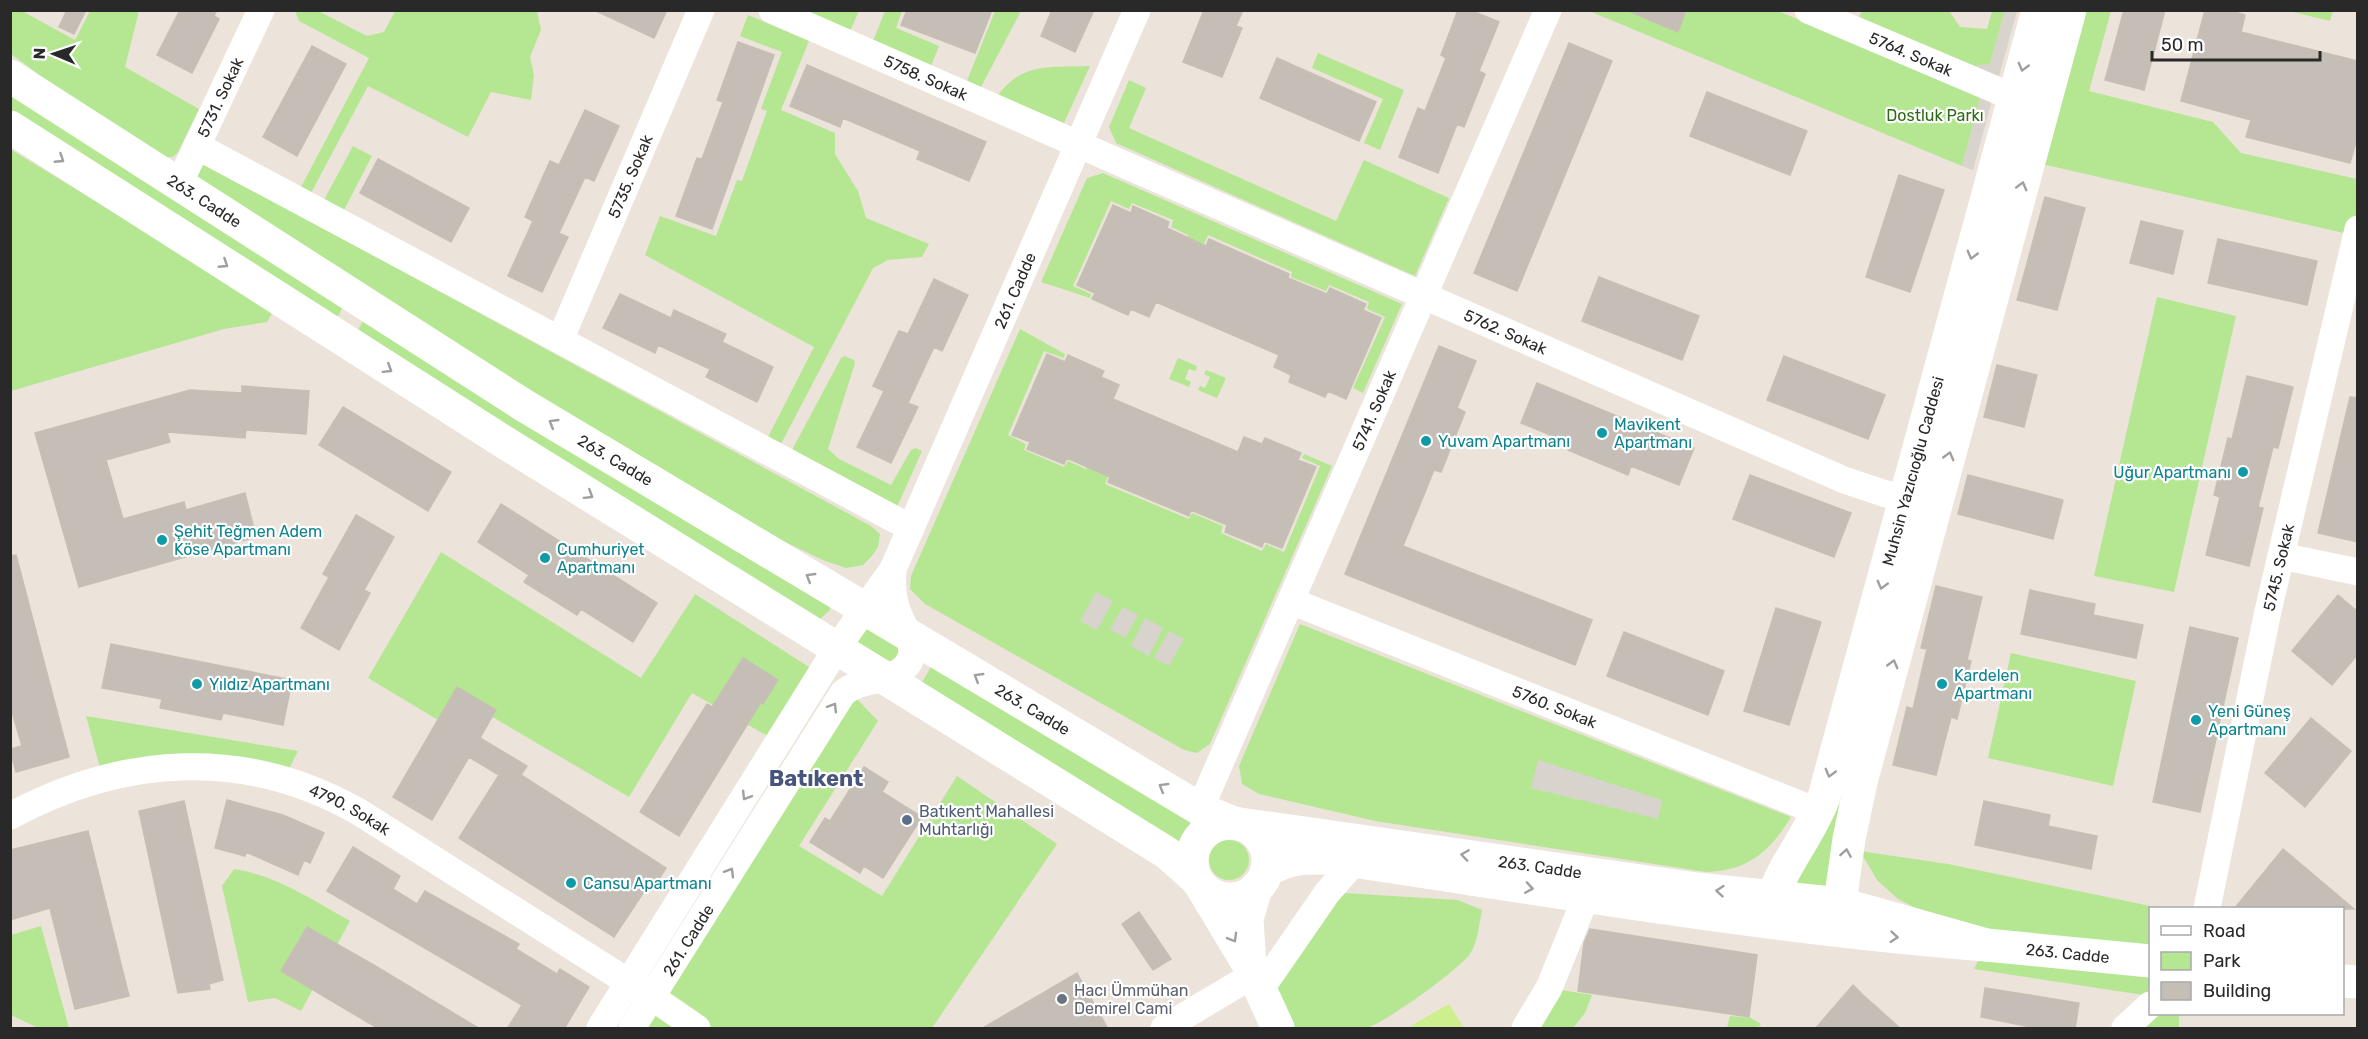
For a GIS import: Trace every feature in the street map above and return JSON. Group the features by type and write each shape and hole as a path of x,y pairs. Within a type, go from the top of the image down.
{"main road":[{"name":"Muhsin Yazıcıoğlu Caddesi","path":"1838,918 1844,866 1921,501 2015,98 2038,10"},
{"name":"Muhsin Yazıcıoğlu Caddesi","path":"1769,909 1818,812 1921,501 2070,10"},
{"name":"263. Cadde","path":"10,76 525,406 1200,809 1237,824 1697,889 1769,909 1838,918 1986,945 2149,961"},
{"path":"10,127 504,442 1167,853 1214,896 1227,899 1240,898 1277,864 1302,858 1355,861 1586,897 1769,909"},
{"path":"1254,977 1247,919 1261,880 1266,848 1255,833 1237,824 1216,825 1197,840 1192,852 1192,865 1199,883 1254,977 1278,1029"}],"street":[{"name":"5731. Sokak","path":"179,184 261,10"},
{"name":"5735. Sokak","path":"561,340 701,10"},
{"name":"5758. Sokak","path":"772,10 1079,144"},
{"name":"261. Cadde","path":"600,1029 837,648 893,569 1137,10"},
{"name":"5741. Sokak","path":"1200,809 1548,10"},
{"name":"5764. Sokak","path":"1808,10 2015,98"},
{"name":"5762. Sokak","path":"1079,144 1844,480 1921,501"},
{"path":"197,146 911,528"},
{"name":"5745. Sokak","path":"2207,907 2281,556 2358,229"},
{"path":"2281,556 2358,572"},
{"name":"261. Cadde","path":"632,1029 843,693 855,685 886,678 908,666 913,648 894,598 893,569"},
{"name":"5760. Sokak","path":"1291,601 1818,812"},
{"name":"4790. Sokak","path":"10,816 77,786 141,770 202,765 272,776 322,792 359,812 652,997 697,1029"},
{"path":"1164,1029 1254,977 1355,861"},
{"path":"1525,1029 1549,988 1586,897"},
{"path":"2125,1029 2149,1007"}],"green space":[{"path":"10,11 22,11 75,40 90,11 139,11 125,67 199,109 178,152 173,157 164,157 53,85 11,54"},
{"path":"295,11 318,11 367,36 384,32 395,11 537,11 541,30 530,57 534,75 531,100 491,92 468,137 368,86 311,193 301,187 369,58 299,21"},
{"path":"804,11 859,11 850,31"},
{"path":"885,11 902,11 896,28 939,46 931,66 873,41"},
{"path":"995,11 1021,11 981,87 967,81"},
{"name":"Dostluk Parkı","path":"1589,11 1778,11 1981,95 1962,166"},
{"path":"1862,11 1949,11 1960,27 1987,29 1992,11 2005,11 1990,64 1975,66 1859,17"},
{"path":"2070,11 2111,11 2089,91 2213,122 2241,153 2357,179 2357,236 2029,161"},
{"path":"2289,11 2333,11 2330,21"},
{"path":"748,15 809,41 781,110 835,133 835,154 858,191 866,218 929,244 922,257 888,260 873,268 781,444 768,437 814,347 645,255 660,216 716,236 737,180 742,181 767,111 761,109 782,52 740,36"},
{"path":"1318,53 1404,90 1380,150 1364,143 1383,99 1312,68"},
{"path":"1090,66 1064,123 998,95 1018,76 1028,71 1051,67"},
{"path":"1129,80 1146,88 1129,128 1336,221 1364,160 1449,198 1415,276 1116,143 1109,127"},
{"path":"10,88 343,306 339,315 334,318 11,115"},
{"path":"353,146 372,156 344,210 324,200"},
{"path":"10,149 274,310 267,322 224,329 11,391"},
{"path":"202,165 211,167 871,526 880,534 878,547 863,565 846,568 825,561 741,521 521,389 194,175"},
{"path":"1103,173 1402,304 1363,393 1353,388 1385,317 1367,309 1369,302 1329,285 1326,291 1291,277 1292,272 1208,235 1200,253 1183,247 1188,235 1171,227 1173,220 1132,203 1129,209 1111,201 1073,286 1091,294 1090,298 1041,282 1087,178"},
{"path":"2157,297 2236,316 2174,592 2094,576"},
{"path":"363,321 829,603 830,610 820,619 815,620 358,330"},
{"path":"1020,329 1065,354 1064,358 1044,351 1008,435 1026,444 1024,450 1064,467 1068,461 1086,469 1091,457 1112,466 1105,484 1189,519 1192,513 1223,526 1221,533 1262,551 1266,544 1284,552 1320,466 1302,458 1304,454 1332,466 1210,744 1197,753 1184,750 925,604 910,589 911,576"},
{"path":"845,356 854,360 855,363 828,449 839,459 891,485 911,450 916,448 922,451 897,507 792,450 841,358"},
{"path":"1178,358 1197,366 1196,371 1189,369 1185,379 1191,382 1189,387 1169,379"},
{"path":"1206,370 1226,378 1217,398 1198,390 1200,386 1205,388 1210,377 1204,374"},
{"path":"1913,513 1829,886 1824,889 1797,884 1795,880"},
{"path":"441,552 641,678 695,594 820,674 780,743 692,693 629,797 453,694 438,720 368,678"},
{"path":"1300,624 1791,817 1775,840 1756,857 1734,868 1706,872 1375,821 1259,794 1242,784 1239,766"},
{"path":"867,628 901,648 893,663 856,642"},
{"path":"2011,653 2136,681 2113,786 1988,758"},
{"path":"933,663 1189,819 1192,828 1187,840 1181,843 919,688"},
{"path":"856,698 878,721 799,846 882,896 957,776 1057,844 932,1028 632,1028"},
{"path":"86,716 298,751 284,779 103,779"},
{"path":"1229,840 1243,846 1249,860 1243,874 1229,880 1215,874 1209,860 1215,846"},
{"path":"1860,851 1948,864 2155,907 2149,907 2149,996 1974,969 1986,945 1898,899 1877,880"},
{"path":"234,869 280,883 350,921 301,1011 275,998 248,1002 222,886"},
{"path":"1344,893 1458,900 1482,910 1475,944 1470,954 1452,971 1375,1025 1347,1030 1288,1028 1273,974"},
{"path":"41,926 69,1028 38,1028 11,1015 11,935"},
{"path":"1549,988 1592,995 1585,1013 1573,1028 1525,1028"},
{"path":"1449,1004 1464,1028 1407,1028"},
{"path":"2149,1015 2179,1015 2179,1028 2125,1028"},
{"path":"1730,1016 1751,1018 1761,1024 1758,1028 1727,1028"}],"shaded area":[{"path":"2005,10 2017,11 1999,76 1975,66 1990,64"},
{"path":"1981,95 1992,100 1973,170 1962,166"},
{"path":"1096,592 1113,601 1097,630 1080,621"},
{"path":"1123,607 1138,615 1125,638 1110,629"},
{"path":"1145,618 1163,628 1149,656 1131,646"},
{"path":"1169,631 1184,639 1169,666 1154,658"},
{"path":"1538,760 1662,800 1658,819 1531,788"}],"building":[{"path":"67,10 86,10 74,34 59,27"},
{"path":"180,10 217,10 214,16 219,19 192,73 157,55"},
{"path":"594,10 667,10 654,38"},
{"path":"907,10 992,10 975,53 901,25"},
{"path":"1052,10 1094,10 1075,52 1041,36"},
{"path":"1204,10 1243,10 1236,26 1242,28 1222,77 1183,62"},
{"path":"1458,10 1470,10 1499,22 1479,71 1485,74 1464,127 1457,124 1438,173 1399,157 1418,108 1425,111 1446,58 1441,55"},
{"path":"1626,10 1686,10 1678,32"},
{"path":"2124,10 2165,10 2144,90 2105,80"},
{"path":"2205,10 2228,10 2245,15 2241,32 2358,61 2358,135 2350,163 2246,137 2251,120 2181,101"},
{"path":"738,42 774,55 712,229 676,216 697,158 702,159 723,102 717,100"},
{"path":"1569,43 1612,61 1517,291 1474,273"},
{"path":"312,46 346,64 297,156 263,137"},
{"path":"1277,58 1376,102 1359,141 1260,98"},
{"path":"807,65 986,142 969,181 917,159 920,151 843,118 840,127 790,106"},
{"path":"1707,92 1807,131 1790,175 1690,136"},
{"path":"585,110 619,126 594,181 585,177 559,233 568,237 542,292 508,276 533,221 525,217 550,161 559,165"},
{"path":"378,159 469,208 451,242 360,193"},
{"path":"1899,175 1944,190 1910,292 1866,277"},
{"path":"2045,197 2085,208 2057,310 2017,300"},
{"path":"1113,205 1131,213 1133,206 1169,222 1167,228 1206,246 1209,239 1289,274 1288,278 1327,294 1330,288 1366,304 1363,310 1381,318 1346,399 1328,391 1325,397 1289,382 1291,375 1274,367 1279,355 1156,302 1149,317 1131,309 1128,315 1092,299 1095,293 1077,285"},
{"path":"2141,221 2183,231 2173,274 2130,263"},
{"path":"2218,239 2317,261 2307,305 2208,283"},
{"path":"1599,277 1699,316 1682,360 1582,321"},
{"path":"934,279 968,295 942,351 934,347 908,403 918,407 891,463 857,447 884,391 873,386 899,331 908,334"},
{"path":"620,294 671,318 674,310 726,334 722,342 773,367 757,402 706,377 710,369 658,345 655,353 603,328"},
{"path":"1439,346 1476,361 1457,408 1465,412 1441,472 1434,470 1403,546 1592,620 1575,665 1345,574"},
{"path":"1047,354 1065,362 1068,355 1104,371 1101,377 1119,385 1113,399 1238,452 1244,437 1262,444 1265,438 1301,453 1298,460 1316,467 1282,548 1264,541 1262,547 1225,532 1227,525 1191,510 1189,516 1108,482 1110,477 1067,458 1064,464 1027,449 1030,442 1012,435"},
{"path":"1784,356 1885,395 1868,439 1767,400"},
{"path":"1997,365 2037,375 2024,427 1984,417"},
{"name":"Uğur Apartmanı","path":"2247,376 2293,387 2278,448 2273,447 2258,507 2263,508 2249,566 2206,555 2220,497 2214,495 2228,438 2232,439"},
{"name":"Mavikent Apartmanı","path":"1537,383 1694,448 1679,485 1631,466 1628,475 1568,450 1570,443 1521,423"},
{"path":"242,386 309,391 306,434 246,430 245,438 167,432 170,442 106,460 123,519 184,502 186,510 245,493 256,537 79,587 35,433 190,390 242,393"},
{"path":"2350,397 2358,398 2358,542 2318,533"},
{"path":"343,407 451,472 428,511 319,445"},
{"path":"1750,475 1851,513 1834,557 1733,519"},
{"path":"1968,475 2063,500 2053,539 1958,514"},
{"name":"Cumhuriyet Apartmanı","path":"501,504 657,603 633,642 581,609 577,615 524,582 529,575 478,542"},
{"path":"356,515 394,537 364,590 370,593 339,650 301,628 329,577 323,574"},
{"path":"16,555 69,757 16,772 10,749 22,746 10,705 10,556"},
{"name":"Kardelen Apartmanı","path":"1936,586 1982,597 1967,660 1971,661 1957,719 1951,717 1936,775 1893,765 1907,707 1913,709 1927,649 1921,648"},
{"path":"2030,590 2095,604 2093,615 2143,625 2136,658 2021,634"},
{"path":"2338,595 2358,612 2358,654 2332,685 2292,651"},
{"path":"1776,608 1821,622 1789,725 1744,711"},
{"name":"Yeni Güneş Apartmanı","path":"2190,627 2238,638 2200,812 2153,802"},
{"path":"1624,632 1724,671 1708,715 1607,676"},
{"name":"Yıldız Apartmanı","path":"111,644 292,680 283,725 223,713 221,720 160,708 162,699 102,688"},
{"path":"743,658 778,680 763,704 761,702 679,836 640,812 707,704 712,707"},
{"path":"457,687 496,710 480,738 527,766 521,775 666,868 654,887 649,884 614,937 459,838 499,775 469,757 432,820 393,797"},
{"path":"2311,718 2351,751 2305,807 2265,773"},
{"path":"864,767 888,782 882,792 922,817 883,878 864,866 860,873 810,842 825,818 830,821"},
{"path":"227,800 283,815 324,833 310,863 304,860 298,875 246,852 245,856 215,848"},
{"path":"184,801 223,980 209,984 210,989 178,993 139,811"},
{"path":"1984,801 2050,815 2048,826 2097,836 2091,869 1975,845"},
{"path":"88,831 129,996 75,1009 50,908 10,920 10,850"},
{"path":"353,847 400,876 393,889 417,904 425,891 519,944 516,949 557,974 560,969 589,987 564,1029 507,1029 522,1005 327,891"},
{"path":"2283,849 2354,909 2344,909 2344,907 2236,907"},
{"path":"1139,912 1171,959 1153,970 1122,924"},
{"path":"307,927 480,1029 379,1029 281,971"},
{"path":"1590,929 1757,955 1749,1017 1578,991 1584,943"},
{"name":"Hacı Ümmühan Demirel Cami","path":"1077,973 1108,1029 981,1029"},
{"path":"1853,985 1863,995 1901,1029 1815,1029"},
{"path":"1985,988 2079,1003 2075,1029 2040,1029 1981,1017"}],"place":[{"name":"Mavikent Apartmanı","path":"1602,433"},
{"name":"Yuvam Apartmanı","path":"1426,441"},
{"name":"Uğur Apartmanı","path":"2243,472"},
{"name":"Şehit Teğmen Adem Köse Apartmanı","path":"162,540"},
{"name":"Cumhuriyet Apartmanı","path":"545,558"},
{"name":"Yıldız Apartmanı","path":"197,684"},
{"name":"Kardelen Apartmanı","path":"1942,684"},
{"name":"Yeni Güneş Apartmanı","path":"2196,720"},
{"name":"Batıkent Mahallesi Muhtarlığı","path":"907,820"},
{"name":"Cansu Apartmanı","path":"571,883"},
{"name":"Hacı Ümmühan Demirel Cami","path":"1062,999"}],"district":[{"name":"Batıkent","path":"816,778"}]}
